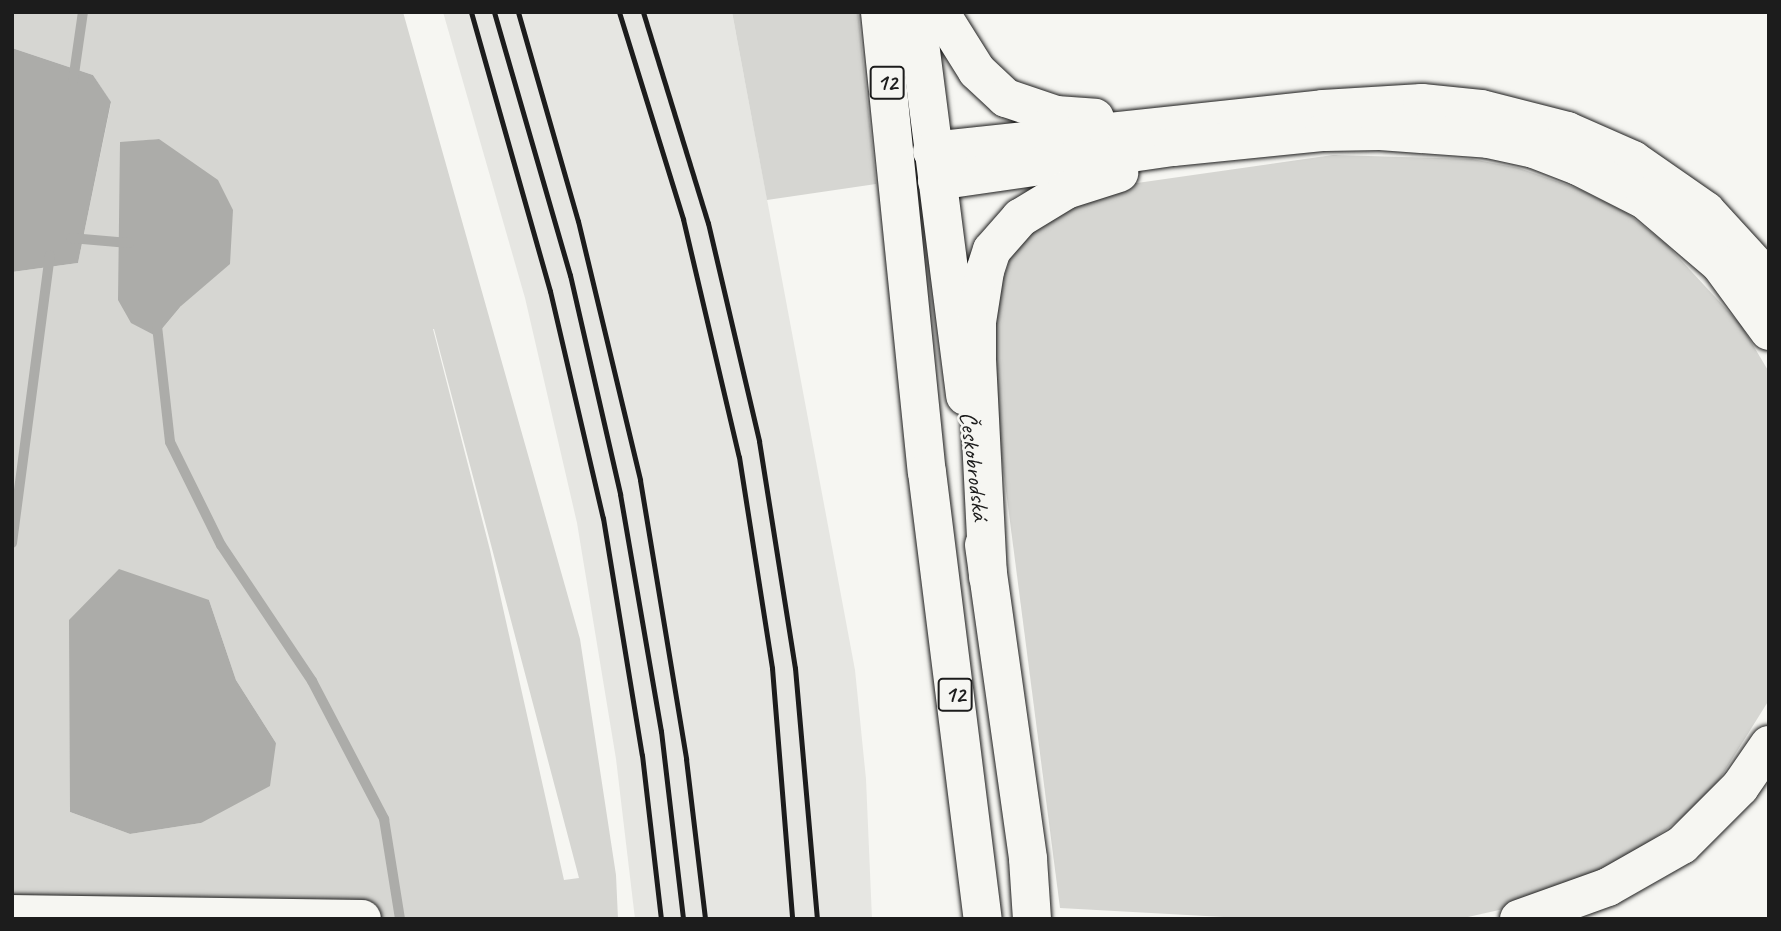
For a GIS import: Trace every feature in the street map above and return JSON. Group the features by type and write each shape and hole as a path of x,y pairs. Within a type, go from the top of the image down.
{"main road":[{"name":"Českobrodská","path":"880,12 927,472 984,919"},
{"name":"Českobrodská","path":"916,12 988,577 1028,859 1032,919"},
{"path":"940,12 984,79 1021,105 1082,118 1223,120"},
{"path":"935,166 1223,120 1412,103 1481,109 1531,119 1600,143 1658,176 1706,211 1769,280"},
{"path":"896,169 1380,131 1488,139 1534,149 1614,183 1667,217 1712,256 1746,295 1769,331"},
{"path":"988,577 977,322 985,271 1005,232 1042,203 1113,174 1380,131"},
{"path":"1520,919 1608,887 1682,845 1740,787 1769,745"},
{"path":"12,914 362,919"}],"shaded area":[{"path":"12,12 403,12 580,639 616,875 618,919 12,919 12,272 78,263 111,103 93,75 12,48","holes":["159,139 181,306 156,336 120,143","433,329 579,878 564,880 490,550","209,600 236,680 276,743 201,823 130,834 70,812"]},
{"path":"443,12 732,12 855,670 866,779 872,919 635,919 616,759 577,523 525,298"},
{"path":"732,12 858,12 876,184 767,200"},
{"path":"12,48 93,75 111,102 78,263 12,272"},
{"path":"159,139 218,180 233,210 230,264 181,306 156,336 131,323 118,300 120,142"},
{"path":"1333,155 1472,159 1519,168 1579,189 1627,213 1667,245 1741,325 1769,372 1769,700 1719,780 1690,812 1613,868 1517,906 1459,919 1260,919 1060,908 994,398 993,340 1000,289 1012,253 1031,231 1075,204 1123,185"},
{"path":"119,569 209,600 236,680 276,743 270,786 201,823 130,834 70,812 69,620"}],"waterway":[{"path":"73,81 83,12"},
{"path":"71,238 129,243"},
{"path":"12,543 50,256"},
{"path":"157,326 170,442 221,545 312,681 384,819 400,919"}],"railway":[{"path":"471,12 550,291 603,518 642,755 661,919"},
{"path":"494,12 570,275 620,494 661,731 683,919"},
{"path":"518,12 578,221 640,480 686,759 705,919"},
{"path":"619,12 683,219 739,457 772,668 792,919"},
{"path":"643,12 708,223 759,441 795,668 817,919"}]}
